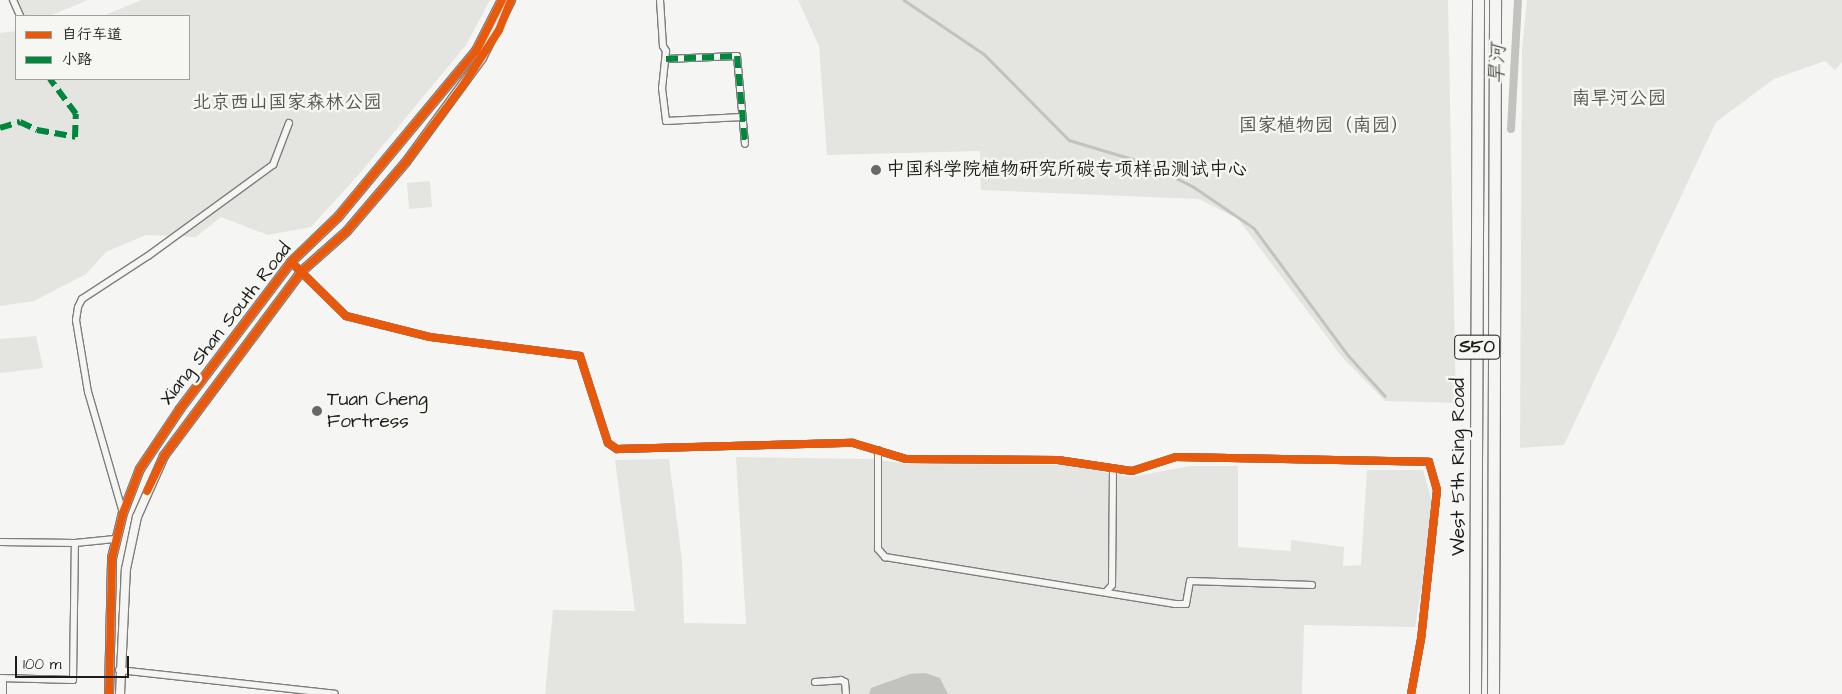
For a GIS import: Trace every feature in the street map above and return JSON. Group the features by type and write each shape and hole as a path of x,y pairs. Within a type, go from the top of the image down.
{"highway":[{"path":"1473,0 1476,43"},
{"name":"West 5th Ring Road","path":"1475,694 1476,43 1478,0"},
{"name":"West 5th Ring Road","path":"1493,694 1495,2"}],"street":[{"path":"12,0 20,15"},
{"name":"Xiang Shan South Road","path":"109,694 108,622 115,539 123,513 149,453 291,262 338,217 381,168 476,51 502,0"},
{"name":"Xiang Shan South Road","path":"120,694 119,670 126,569 137,517 164,456 302,270 347,231 406,162 482,58 511,0"},
{"path":"660,0 666,59 662,88 666,121 742,117"},
{"path":"666,59 737,56 745,144"},
{"path":"123,513 88,392 76,320 78,307 82,299 148,256 273,165 289,123"},
{"path":"291,262 302,270 346,316 430,337 580,356 608,443 617,449 853,443 906,459 1058,460 1132,471 1176,457 1429,462 1438,490 1421,639 1411,694"},
{"path":"878,450 878,548 885,558 1181,604 1186,604 1190,581 1312,585"},
{"path":"1106,592 1112,585 1113,469"},
{"path":"0,542 75,543 115,539"},
{"path":"3,694 1,678 73,680 75,543"},
{"path":"119,670 335,694"},
{"path":"815,682 841,680 845,682 846,694"}],"shaded area":[{"path":"16,0 88,0 51,15 23,15"},
{"path":"925,673 940,678 948,694 869,694 871,688 910,674"}],"green space":[{"name":"北京西山国家森林公园","path":"141,0 490,0 466,45 361,172 311,227 268,235 221,217 196,237 146,235 106,252 86,274 34,301 0,306 0,33 15,31 15,80 190,80 190,15 105,15"},
{"name":"国家植物园（南园）","path":"798,0 1448,0 1456,403 1385,401 1342,357 1238,219 1199,199 981,190 980,151 827,155 819,46"},
{"name":"南旱河公园","path":"1527,0 1842,0 1842,62 1835,70 1825,61 1774,79 1716,122 1564,445 1520,448 1522,49"},
{"path":"430,181 432,207 409,209 407,183"},
{"path":"36,336 43,368 0,373 0,339"},
{"path":"736,457 872,459 907,464 1063,465 1131,477 1190,466 1238,466 1238,547 1291,551 1291,540 1344,547 1343,566 1361,565 1367,470 1423,470 1435,511 1415,627 1304,625 1302,694 545,694 553,610 635,611 615,460 669,459 682,560 684,623 746,624"}],"waterway":[{"path":"904,0 984,54 1069,140 1149,164 1194,187 1254,228 1348,355 1385,396"},
{"name":"旱河","path":"1511,129 1518,0"}],"marked path":[{"path":"666,59 737,56 745,144"},
{"path":"0,128 20,122 37,130 75,137 76,114 51,80"}],"cycle path":[{"path":"109,694 112,558 123,513 140,469 180,409 291,262 338,217 476,51 502,0"},
{"path":"147,491 164,456 302,271 347,231 406,162 462,87 499,30 511,0"},
{"path":"291,262 346,316 430,337 580,356 608,443 617,449 853,443 906,459 1058,460 1132,471 1176,457 1429,462 1437,490 1421,639 1411,694"}],"place":[{"name":"中国科学院植物研究所碳专项样品测试中心","path":"876,170"},
{"name":"Tuan Cheng Fortress","path":"317,411"}]}
